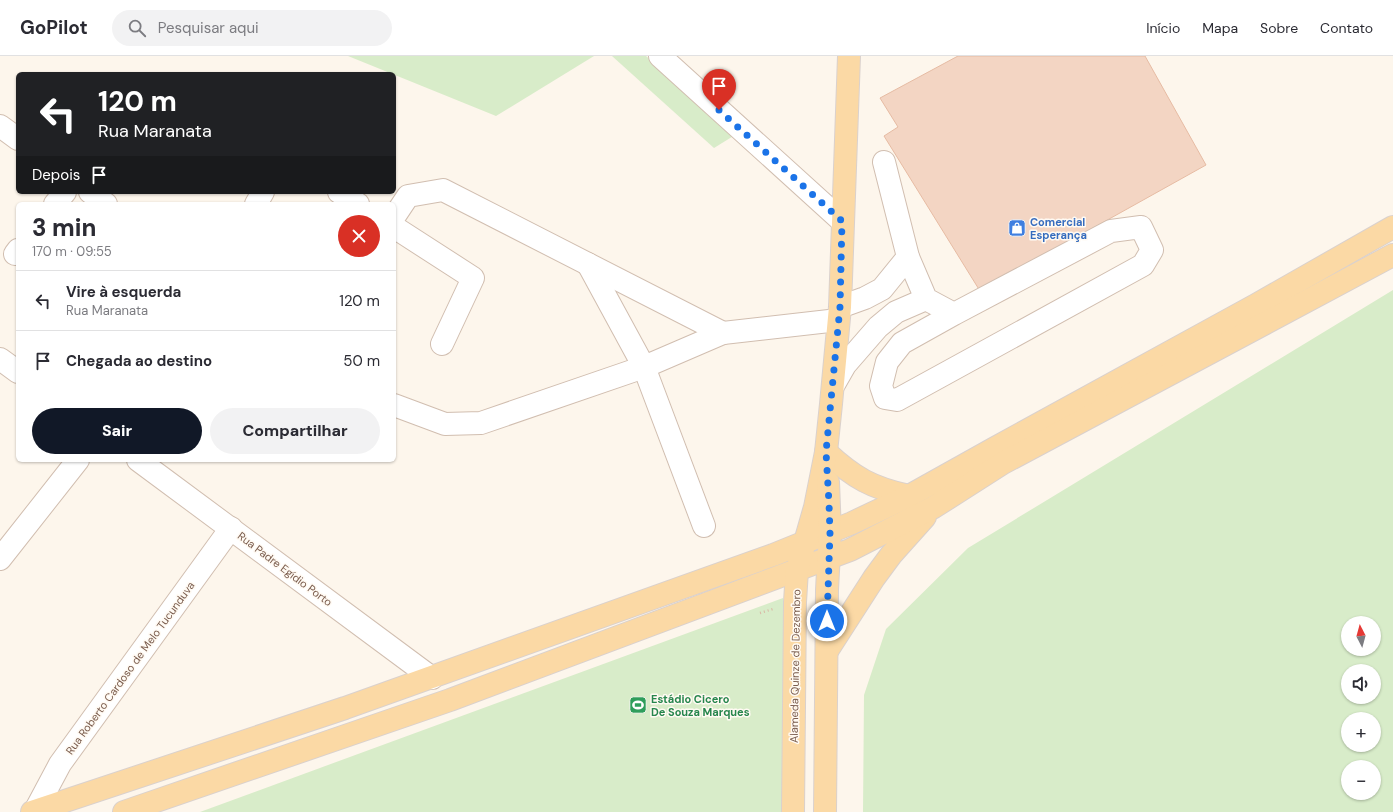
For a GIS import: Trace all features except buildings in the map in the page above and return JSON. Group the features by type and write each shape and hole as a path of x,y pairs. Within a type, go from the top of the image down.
{"main road":[{"name":"Alameda Quinze de Dezembro","path":"793,812 795,602 797,570 815,507 826,452 839,313 849,56"},
{"path":"34,812 432,678 706,580 830,533 909,496 1249,309 1393,227"},
{"path":"124,812 450,700 850,550 934,507 1004,463 1393,255"},
{"name":"Alameda Quinze de Dezembro","path":"825,812 830,533 826,452"},
{"path":"826,452 841,466 870,485 909,496"},
{"path":"827,652 874,578 891,555 934,507"}],"street":[{"path":"660,56 842,221"},
{"path":"0,126 16,138"},
{"path":"884,162 908,257 926,300 954,314"},
{"path":"396,214 408,196 443,190 723,333"},
{"path":"57,202 63,194"},
{"path":"93,194 103,202"},
{"path":"342,194 355,202"},
{"path":"396,227 473,278 442,344"},
{"path":"1141,227 1152,250 1143,264 1130,272 897,400 885,398 881,386 887,362 902,343 954,314 1111,230 1141,227"},
{"path":"396,406 445,424 481,423 644,367 723,333 839,313 882,289 908,257"},
{"path":"588,264 644,367 704,526"},
{"path":"832,386 845,365 878,327 896,312 926,300"},
{"path":"0,359 16,371"},
{"path":"0,559 76,462"},
{"name":"Rua Padre Egídio Porto","path":"141,462 432,678"},
{"name":"Rua Roberto Cardoso de Melo Tucunduva","path":"34,812 60,764 231,528"}],"green space":[{"path":"348,56 594,56 496,116 396,75 396,72 387,72"},
{"path":"612,56 646,56 735,135 714,148"},
{"path":"1393,290 1393,812 863,812 864,695 886,629 968,548"},
{"name":"Estádio Cicero De Souza Marques","path":"783,598 786,812 200,812"}],"place":[{"name":"Comercial Esperança","path":"1017,228"},
{"name":"Estádio Cicero De Souza Marques","path":"638,705"}],"route":[{"path":"719,110 842,221 840,307 826,452 830,533 827,621"}]}
